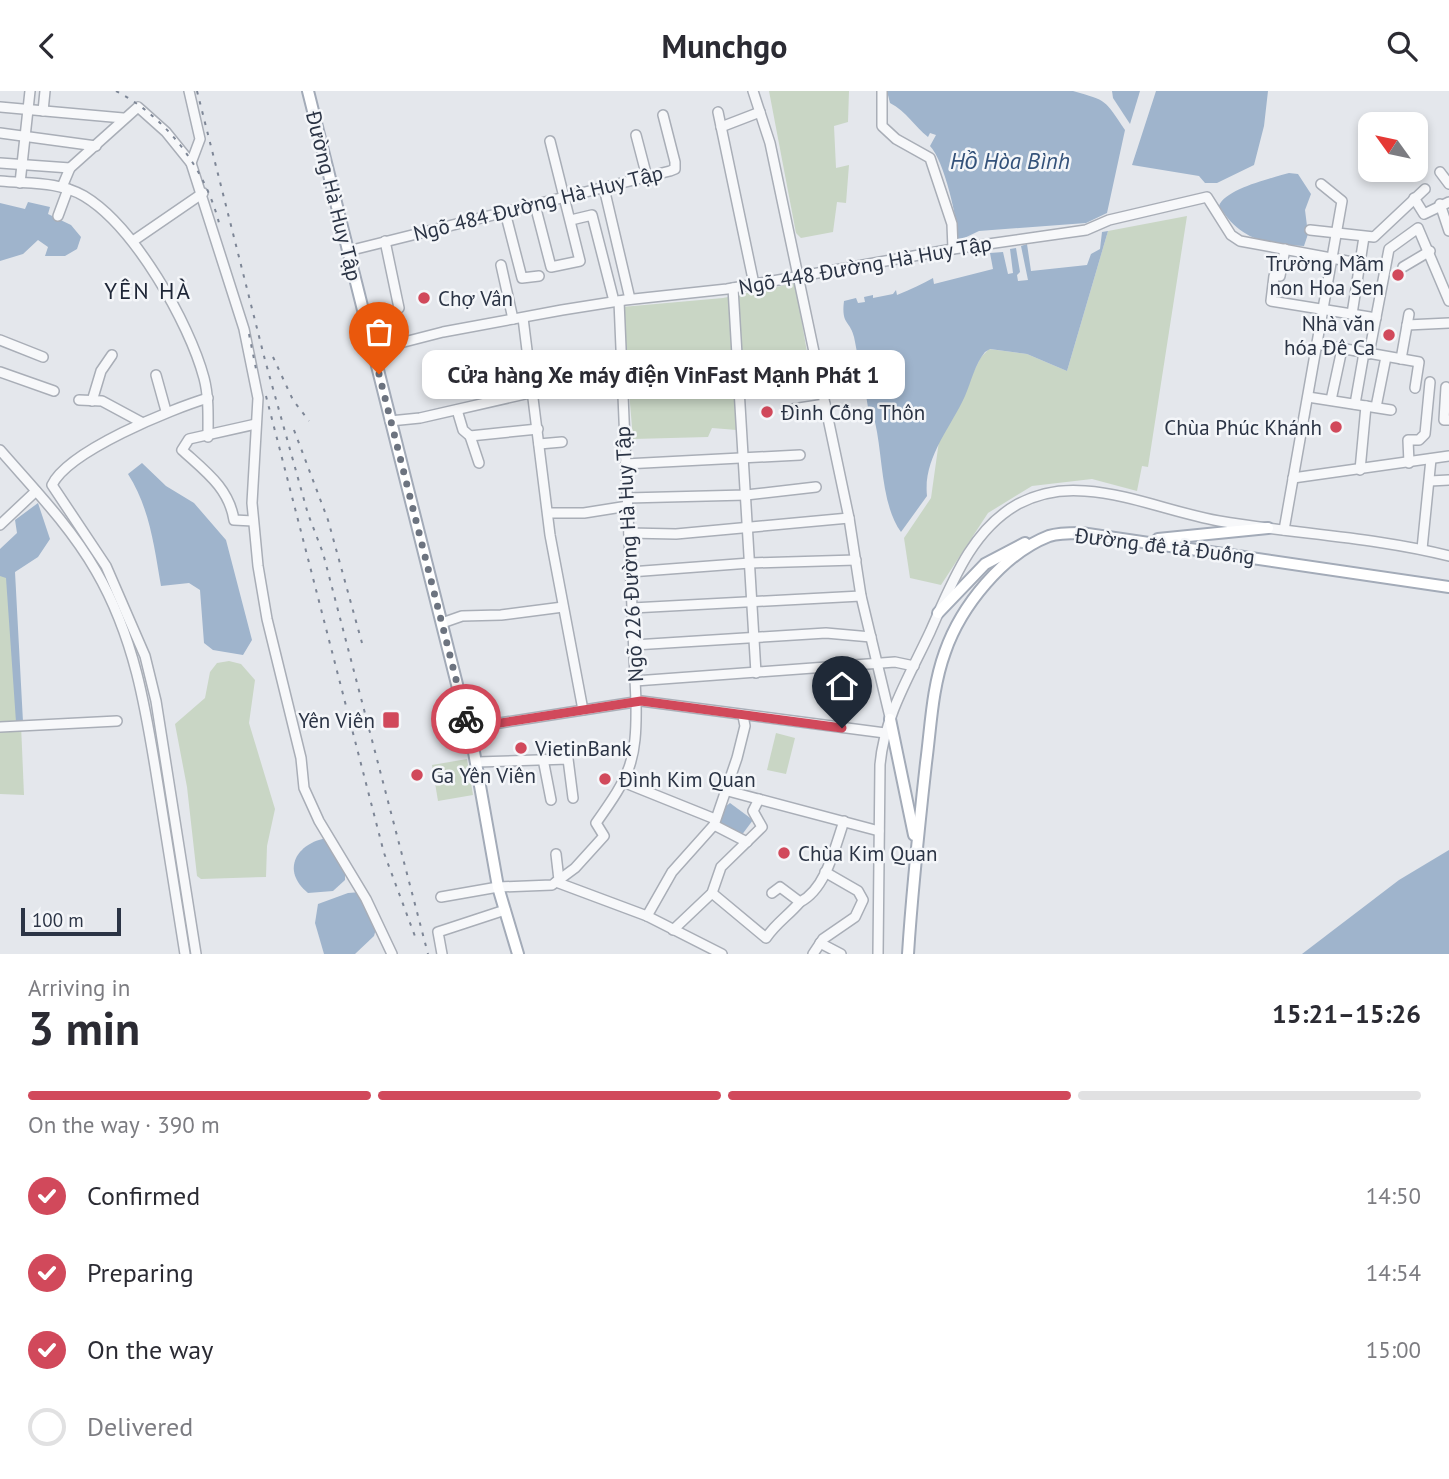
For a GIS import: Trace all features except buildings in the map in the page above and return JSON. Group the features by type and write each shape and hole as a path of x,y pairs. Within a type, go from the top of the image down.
{"main road":[{"name":"Đường Hà Huy Tập","path":"308,91 477,762 498,887 519,954"},
{"path":"1138,540 1268,528"},
{"name":"Đường đê tả Đuống","path":"908,954 916,845 934,686 945,650 964,614 996,573 1020,551 1051,535 1081,533 1449,587"},
{"path":"938,613 985,564 1012,548 1051,535"},
{"path":"890,719 916,845"}],"street":[{"path":"20,183 30,91"},
{"path":"43,111 45,91"},
{"path":"189,91 200,139 191,163"},
{"path":"753,91 770,143 849,518 861,596 890,719"},
{"path":"882,91 882,126 896,139 930,158 952,224 953,249"},
{"path":"0,107 123,118"},
{"path":"58,216 70,168 138,107 166,132 191,163 203,193 244,328 258,398 253,521 267,618 301,758 304,788 319,821 366,899 392,954"},
{"path":"718,112 754,284"},
{"path":"721,127 760,113"},
{"name":"Ngõ 484 Đường Hà Huy Tập","path":"348,251 675,169 663,115"},
{"path":"0,134 96,146"},
{"path":"636,135 647,177"},
{"path":"535,205 551,267 580,261 550,141"},
{"path":"0,163 70,168"},
{"path":"1440,171 1449,184"},
{"path":"0,181 65,188 85,197 133,241 189,338 208,398 208,437"},
{"path":"1284,530 1342,201 1321,184"},
{"path":"604,188 631,299"},
{"path":"1310,230 1374,237 1425,189"},
{"path":"133,241 203,193"},
{"name":"Ngõ 448 Đường Hà Huy Tập","path":"373,350 443,332 617,301 733,288 953,249 1086,230 1109,221 1207,197 1231,235 1240,241 1385,268"},
{"path":"1414,198 1424,214 1445,203 1449,231"},
{"path":"505,212 522,278 539,276"},
{"name":"Ngõ 226 Đường Hà Huy Tập","path":"557,881 575,868 604,836 596,823 634,760 636,702 617,301 592,215 571,220"},
{"path":"1355,404 1389,249 1418,228 1430,251 1449,302"},
{"path":"1352,314 1364,237"},
{"path":"385,241 399,308"},
{"path":"1284,249 1280,276 1274,276 1269,299 1278,303 1376,318"},
{"path":"1404,267 1430,251"},
{"path":"501,265 513,319"},
{"path":"733,288 756,673"},
{"path":"1401,359 1409,314"},
{"path":"523,318 548,513 583,710"},
{"path":"1407,325 1449,323"},
{"path":"0,340 43,358"},
{"path":"1317,344 1419,362 1415,388"},
{"path":"1331,400 1342,349"},
{"path":"92,401 101,371 112,355"},
{"path":"1360,470 1371,407 1386,357"},
{"path":"0,372 54,391"},
{"path":"156,375 166,411"},
{"path":"739,385 820,380"},
{"path":"390,421 457,410 534,392 621,381"},
{"path":"1409,463 1408,440 1419,440 1425,434 1430,382"},
{"path":"1446,387 1444,419 1449,420"},
{"path":"1308,397 1391,410"},
{"path":"196,954 156,701 136,632 107,567 79,523 53,492 55,479 141,422 208,398"},
{"path":"79,400 102,401 141,422"},
{"path":"786,410 825,404"},
{"path":"457,410 463,430 470,436 479,463"},
{"path":"253,521 234,520 232,505 222,487 182,450 189,439 208,437 231,428 257,424"},
{"path":"470,436 538,429"},
{"path":"539,444 562,442"},
{"path":"0,450 70,532 97,573 123,629 141,684 185,954"},
{"path":"625,464 800,455"},
{"path":"1293,478 1449,456"},
{"path":"1423,549 1431,459"},
{"path":"1430,481 1449,480"},
{"path":"548,513 584,513 627,502 746,495 816,487"},
{"path":"878,954 880,765 890,719 963,562 984,531 1011,509 1047,493 1071,490 1101,493 1200,517 1423,549 1449,556"},
{"path":"2,518 36,491"},
{"path":"629,533 676,534 849,518"},
{"path":"630,572 750,563 856,560"},
{"path":"97,573 107,567"},
{"path":"632,608 861,596"},
{"path":"442,623 461,616 501,615 563,607"},
{"path":"634,645 826,633 871,637"},
{"path":"635,681 900,661 914,666"},
{"path":"468,728 636,702 886,733"},
{"path":"647,916 672,872 714,822 729,791 745,726 743,716"},
{"path":"0,727 117,721"},
{"path":"543,759 551,800"},
{"path":"477,762 568,759 573,798"},
{"path":"623,782 714,822 747,842"},
{"path":"729,791 879,831"},
{"path":"673,930 712,893 721,867 762,827 754,811 759,799"},
{"path":"712,893 766,938 777,922 786,919 800,902 809,897 825,872 844,821"},
{"path":"556,854 557,881"},
{"path":"813,954 820,943 855,917 861,908 862,897 855,889 825,872"},
{"path":"441,897 498,887 552,885 557,881"},
{"path":"557,881 647,916 722,954"},
{"path":"772,893 780,887 800,902"},
{"path":"862,897 879,891"},
{"path":"442,954 438,932 505,910"},
{"path":"820,943 841,954"}],"green space":[{"path":"769,91 849,91 848,122 834,126 836,168 849,165 846,203 837,202 833,232 801,238 796,233"},
{"path":"1187,216 1148,467 1142,466 1137,491 1092,479 1032,486 988,513 941,585 910,578 904,538 931,498 939,441 981,357 989,349 1027,354 1067,371 1108,231"},
{"path":"795,283 811,375 735,382 737,430 712,428 708,437 633,439 622,307 723,298"},
{"path":"14,559 24,795 0,794 0,568"},
{"path":"229,661 241,664 255,680 249,723 275,809 267,846 266,877 201,879 197,876 187,787 175,724 205,698 210,672 217,663"},
{"path":"776,733 795,738 786,774 767,770"},
{"path":"467,759 473,795 438,801 432,765"}],"water":[{"name":"Hồ Hòa Bình","path":"887,91 1073,91 1099,100 1109,107 1125,130 1107,213 1086,223 979,231 958,241 949,191 940,164 930,146 936,135 930,133 928,137 923,133 890,103"},
{"name":"Hồ Hòa Bình","path":"1112,91 1140,91 1130,124 1113,98"},
{"path":"1156,91 1268,91 1264,126 1254,165 1217,183 1205,183 1199,176 1132,165"},
{"path":"1289,173 1298,174 1311,194 1305,210 1308,234 1304,246 1266,242 1246,234 1227,218 1219,206 1239,189"},
{"path":"28,202 50,207 48,214 71,225 81,237 77,249 65,256 45,256 48,247 38,240 23,254 0,261 0,203 25,209"},
{"path":"1108,231 1067,371 1027,354 990,349 985,352 933,456 927,496 901,532 894,521 886,494 878,435 875,422 870,420 865,389 869,385 860,368 852,332 845,318 844,301 856,298 858,303 865,302 864,297 893,294 896,290 897,295 933,278 934,284 993,269 990,253 1003,252 1008,274 1013,273 1010,249 1016,248 1020,272 1017,275 1018,281 1028,280 1021,246 1027,244 1031,271 1087,265 1091,254 1100,249 1102,232"},
{"path":"142,463 166,486 194,503 226,540 252,640 243,655 213,650 204,643 200,590 189,583 161,586 146,514 128,474"},
{"path":"38,503 50,539 38,557 15,572 23,722 16,722 6,578 0,576 0,549 17,533 15,520"},
{"path":"730,803 753,820 741,836 719,823 725,807"},
{"path":"327,838 345,872 345,880 333,891 308,893 295,875 296,859 307,845"},
{"path":"1449,850 1449,954 1302,954 1399,880"},
{"path":"361,892 376,929 374,936 355,954 324,954 315,923 318,904 348,893"}],"railway":[{"path":"116,91 151,115 181,146 204,183 219,223"},
{"path":"197,91 265,360 308,514 323,553 428,954"},
{"path":"249,334 256,369"},
{"path":"273,357 293,400 309,421"},
{"path":"266,396 384,853 416,939"},
{"path":"294,430 328,520 362,643"}],"way so far":[{"path":"379,374 466,719"}],"place":[{"name":"Trường Mầm non Hoa Sen","path":"1398,275"},
{"name":"Chợ Vân","path":"424,298"},
{"name":"Nhà văn hóa Đê Ca","path":"1389,335"},
{"name":"Cửa hàng Xe máy điện VinFast Mạnh Phát 1","path":"379,374"},
{"name":"Đình Cống Thôn","path":"767,412"},
{"name":"Chùa Phúc Khánh","path":"1336,427"},
{"name":"Yên Viên","path":"391,720"},
{"name":"VietinBank","path":"521,748"},
{"name":"Ga Yên Viên","path":"417,775"},
{"name":"Đình Kim Quan","path":"605,779"},
{"name":"Chùa Kim Quan","path":"784,853"}],"district":[{"name":"YÊN HÀ","path":"148,290"}],"route":[{"path":"466,719 468,728 641,701 842,728"}]}
